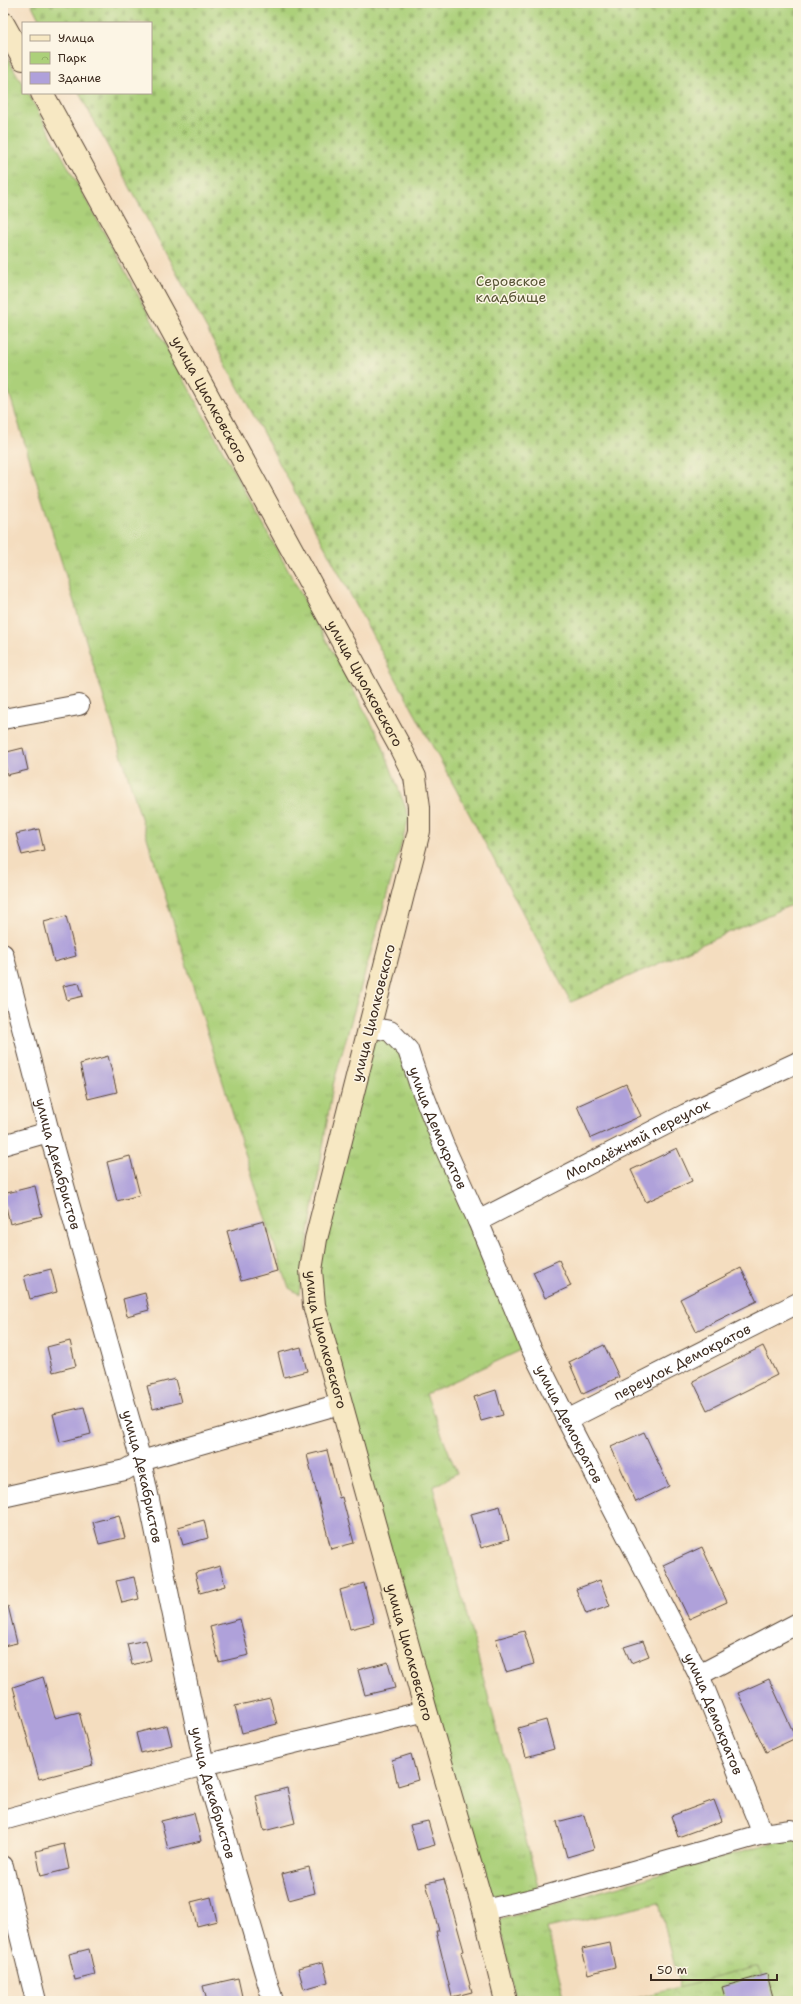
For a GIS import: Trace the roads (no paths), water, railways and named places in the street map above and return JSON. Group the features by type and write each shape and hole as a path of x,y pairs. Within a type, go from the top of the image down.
{"main road":[{"path":"3,23 22,57"},
{"name":"улица Циолковского","path":"43,94 415,777 419,807 420,831 316,1239 311,1270 314,1304 340,1404 484,1910 506,2001"}],"street":[{"path":"3,719 79,706"},
{"name":"улица Декабристов","path":"3,954 49,1132 141,1461 204,1765 273,2001"},
{"name":"улица Демократов","path":"370,1027 390,1031 408,1050 419,1083 444,1146 478,1221 530,1346 699,1675 763,1834"},
{"name":"Молодёжный переулок","path":"478,1221 686,1114 798,1062"},
{"path":"3,1145 49,1132"},
{"name":"переулок Демократов","path":"567,1420 798,1303"},
{"path":"3,1497 125,1470 141,1461 340,1404"},
{"path":"699,1675 798,1623"},
{"path":"3,1820 204,1765 426,1710"},
{"path":"484,1910 541,1897 763,1834 791,1830 798,1832"},
{"path":"3,1866 36,2001"}],"park label":[{"name":"Серовское кладбище","path":"511,290"}]}
